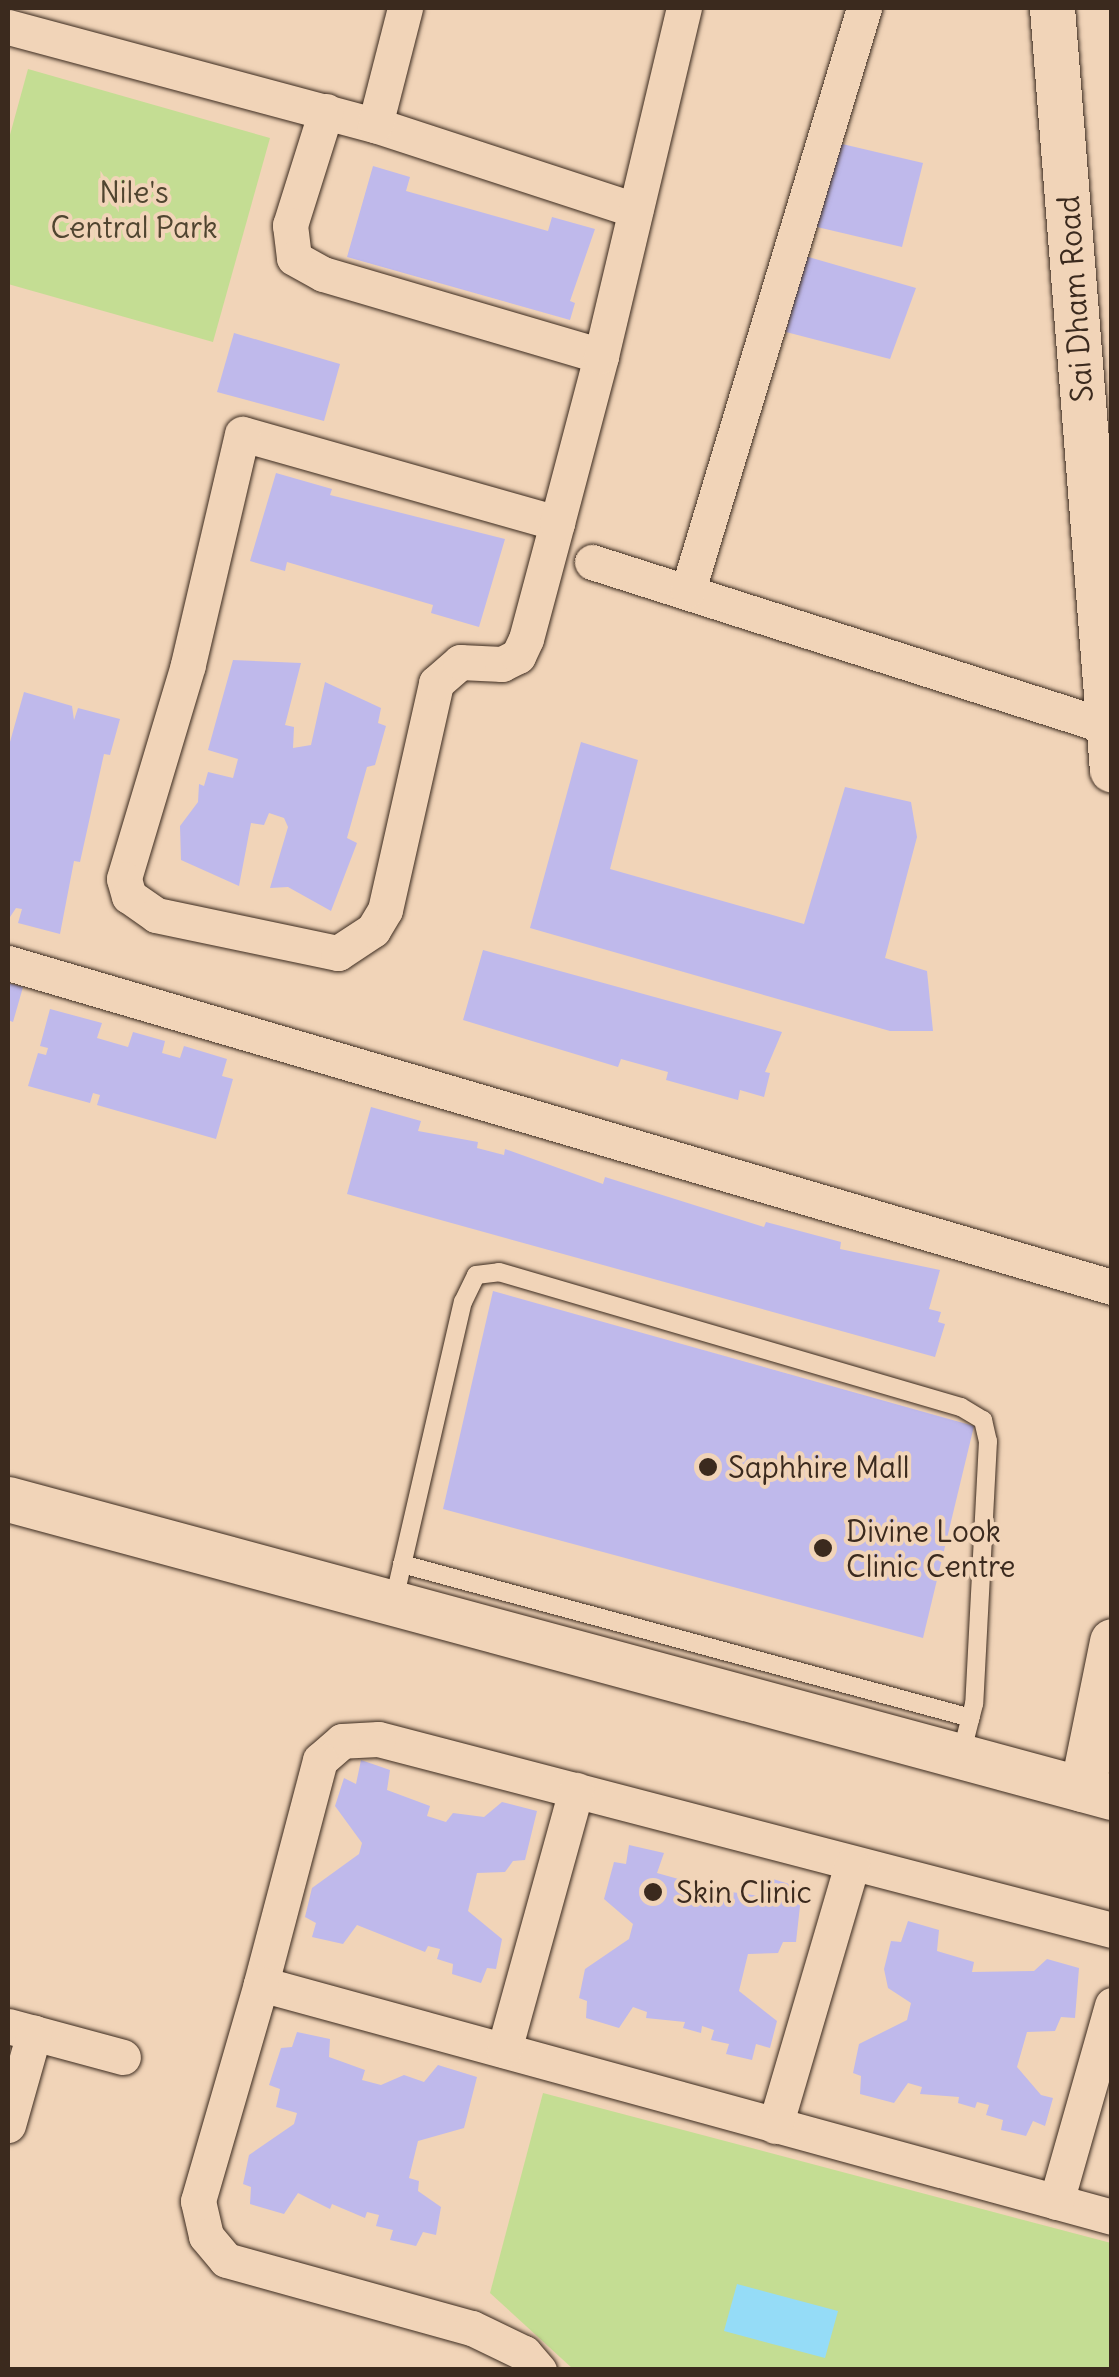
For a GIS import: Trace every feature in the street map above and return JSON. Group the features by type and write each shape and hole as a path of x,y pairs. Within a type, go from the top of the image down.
{"street":[{"path":"376,125 405,8"},
{"path":"557,523 242,434 188,665 124,879 129,896 174,919 338,953 356,946 385,910 436,683 460,662 502,664 518,656 557,523 601,356 684,8"},
{"path":"688,590 864,8"},
{"name":"Sai Dham Road","path":"1052,8 1110,742"},
{"path":"8,27 376,125 635,210"},
{"path":"326,111 290,225 294,258 323,274 601,356"},
{"path":"592,562 688,590 1110,742"},
{"path":"8,963 1112,1287"},
{"path":"8,1499 398,1583 966,1737 1097,1793 1112,1641"},
{"path":"539,2370 524,2353 472,2328 226,2260 206,2236 198,2201 320,1760 342,1740 378,1739 1112,1930"},
{"path":"504,2050 576,1790"},
{"path":"776,2126 852,1865"},
{"path":"260,1984 1112,2217"},
{"path":"1056,2202 1112,2005"},
{"path":"8,2125 21,2030 123,2056"}],"lane":[{"path":"398,1583 463,1302 476,1275 499,1272 961,1406 983,1420 988,1441 966,1737"}],"green space":[{"name":"Nile's Central Park","path":"28,69 270,138 213,342 8,284 8,142"},
{"path":"543,2093 1111,2243 1111,2369 573,2369 490,2293"}],"water":[{"path":"737,2284 838,2311 825,2358 724,2331"}],"building":[{"path":"838,143 923,163 902,247 817,227"},
{"path":"373,166 410,177 406,191 548,231 552,217 595,229 570,301 575,303 570,320 347,257"},
{"path":"805,256 916,288 890,359 786,332"},
{"path":"234,333 340,364 324,421 217,392"},
{"path":"276,473 332,489 330,495 505,539 479,627 431,613 433,605 287,562 285,571 250,561"},
{"path":"233,660 301,663 285,725 294,727 293,748 311,745 325,682 381,708 378,723 386,726 375,765 367,767 347,838 357,843 331,911 288,887 270,888 288,827 284,818 269,813 264,825 251,823 239,886 181,860 180,826 198,802 199,784 204,786 208,772 233,778 238,759 208,750"},
{"path":"24,692 72,706 74,720 78,708 120,719 110,755 104,754 80,862 74,861 60,934 18,923 22,909 16,908 8,920 8,749"},
{"path":"581,742 638,760 610,869 804,924 845,787 911,802 917,837 885,958 927,971 933,1031 890,1031 530,928"},
{"path":"483,950 782,1032 765,1072 770,1073 764,1097 740,1090 738,1100 666,1080 668,1072 621,1059 618,1067 463,1020"},
{"path":"8,983 23,987 13,1022 8,1020"},
{"path":"50,1009 102,1023 97,1038 128,1047 133,1032 165,1041 162,1053 180,1058 184,1046 227,1059 222,1076 233,1079 216,1139 97,1105 100,1095 93,1093 90,1103 28,1086 38,1053 46,1055 48,1048 40,1046"},
{"path":"371,1107 421,1121 418,1131 478,1142 477,1148 504,1155 505,1149 603,1184 605,1177 764,1227 766,1222 841,1242 840,1249 940,1270 929,1309 941,1312 938,1322 945,1324 935,1357 347,1194"},
{"name":"Saphhire Mall","path":"493,1291 974,1426 923,1638 443,1509"},
{"path":"361,1760 390,1770 387,1790 430,1806 427,1816 446,1822 453,1813 484,1817 502,1802 537,1811 525,1860 513,1861 505,1872 477,1873 468,1911 502,1939 496,1969 487,1968 481,1983 452,1974 453,1964 437,1959 440,1949 428,1946 425,1952 357,1925 343,1944 312,1937 316,1923 305,1917 312,1888 359,1854 362,1843 335,1806 344,1778 356,1784"},
{"path":"629,1845 664,1853 657,1873 700,1885 698,1894 717,1900 724,1891 760,1896 773,1879 802,1888 796,1942 783,1942 778,1953 748,1954 739,1991 777,2021 770,2048 756,2044 752,2060 726,2054 729,2044 711,2040 714,2030 702,2026 701,2033 683,2028 685,2022 646,2018 647,2012 633,2007 619,2028 586,2018 587,2001 579,1998 585,1969 629,1939 633,1924 604,1899 614,1862 626,1864"},
{"path":"908,1921 939,1930 937,1951 974,1962 972,1972 1034,1971 1047,1959 1079,1968 1075,2018 1061,2017 1055,2031 1027,2032 1017,2067 1041,2095 1053,2098 1045,2126 1033,2121 1026,2136 1001,2130 1003,2120 986,2115 989,2105 977,2102 975,2108 958,2103 959,2097 920,2094 922,2087 908,2083 894,2103 860,2094 861,2076 853,2073 859,2044 907,2020 911,2003 888,1988 884,1969 891,1941 901,1942"},
{"path":"297,2032 330,2039 329,2057 365,2070 362,2080 381,2085 404,2075 424,2082 438,2065 477,2077 464,2128 418,2141 409,2178 419,2181 418,2191 441,2207 436,2235 423,2232 416,2246 390,2240 393,2230 376,2226 379,2215 367,2212 365,2218 332,2204 330,2209 298,2193 284,2214 250,2204 251,2187 243,2184 249,2155 294,2124 297,2113 276,2107 280,2089 269,2085 281,2048 292,2047"}],"place":[{"name":"Saphhire Mall","path":"708,1467"},
{"name":"Divine Look Clinic Centre","path":"823,1548"},
{"name":"Skin Clinic","path":"653,1892"}]}
